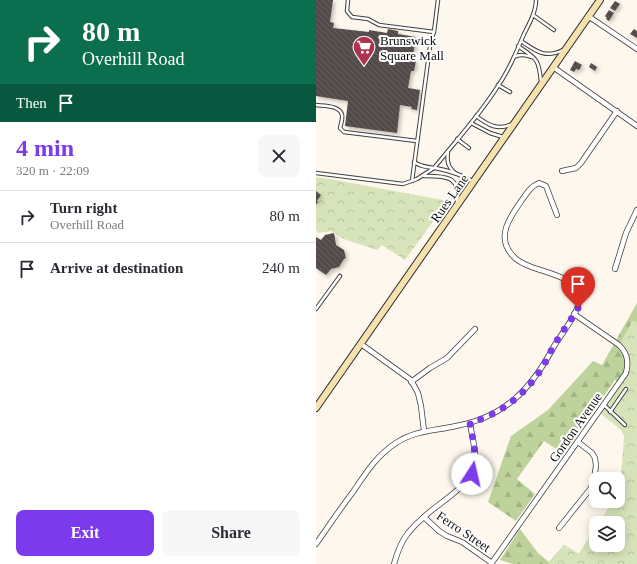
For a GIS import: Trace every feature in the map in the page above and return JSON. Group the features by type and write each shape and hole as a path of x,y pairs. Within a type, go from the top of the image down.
{"main road":[{"name":"Rues Lane","path":"316,408 600,0"}],"street":[{"path":"588,16 637,49"},
{"path":"553,67 637,126"},
{"path":"562,171 576,168 581,163 617,112"},
{"path":"316,544 380,455 404,438 424,431 470,423 504,408 524,391 540,371 578,308 578,292 573,284 565,279 519,262 512,254 506,242 505,229 507,222 530,189 539,183 546,186 557,215"},
{"path":"615,269 626,233 637,211"},
{"name":"Gordon Avenue","path":"492,564 604,406 626,372 628,363 623,349 574,314"},
{"path":"412,382 430,368 447,358 475,329"},
{"path":"361,344 412,382 418,393 424,431"},
{"path":"394,564 402,542 408,534 424,517 459,488 472,474 475,451 470,423"},
{"path":"559,528 591,488 594,479 596,466 595,458 592,453 578,442"},
{"name":"Ferro Street","path":"424,517 439,531 462,542 492,564"}],"lane":[{"path":"348,0 347,11 352,17 368,20 379,25 434,32"},
{"path":"412,182 431,40 434,32 438,0"},
{"path":"316,173 396,184 412,182 434,168 471,123 498,85 513,58 533,15 536,0"},
{"path":"533,15 554,30"},
{"path":"521,41 535,50 545,54 555,54 567,47"},
{"path":"518,46 534,57 539,63 541,85"},
{"path":"513,58 518,55 534,57"},
{"path":"498,85 510,92"},
{"path":"316,105 335,108 340,111 342,115 340,128 344,132 417,141"},
{"path":"476,116 489,125 497,128 514,123"},
{"path":"471,123 490,133 504,138"},
{"path":"457,139 469,148"},
{"path":"449,150 448,163 451,169 456,173"},
{"path":"414,162 425,167 462,174 474,182"},
{"path":"423,176 440,176 452,180 458,190 456,207"},
{"path":"316,309 340,276"},
{"path":"610,412 626,389"},
{"path":"604,406 625,424"}],"green space":[{"path":"316,177 448,201 405,260 382,245 377,250 344,239 331,231 318,233 316,229"},
{"path":"637,303 637,398 627,388 615,380 564,454 544,441 517,479 535,494 516,521 488,502 511,436 548,410 593,361 602,365"},
{"path":"633,320 637,323 637,564 548,564 564,545 579,554 589,538 589,552 625,552 625,516 603,516 609,508 625,508 625,472 621,472 624,436 621,430 599,412 624,377 628,363 619,345"},
{"path":"609,508 624,508 637,564 513,564 500,560 520,529 538,553 549,562 564,545 579,554 589,538 589,552 625,552 625,516 603,516"}],"building":[{"name":"Brunswick Square Mall","path":"316,0 333,0 330,22 334,23 333,28 369,32 369,30 387,33 388,29 398,31 398,34 416,37 412,61 416,61 414,71 411,71 408,88 420,90 417,110 411,109 412,107 400,105 397,133 345,126 348,101 316,96"},
{"path":"615,1 620,4 615,11 610,8"},
{"path":"609,10 614,13 609,21 605,16"},
{"path":"634,29 637,31 637,38 630,34"},
{"path":"575,61 582,65 579,70 576,69 574,72 570,70"},
{"path":"591,63 597,67 595,71 589,67"},
{"path":"316,191 321,195 316,205"},
{"path":"334,233 336,245 344,250 346,258 339,267 331,269 326,275 316,268 316,237 321,240 325,235"}],"place":[{"name":"Brunswick Square Mall","path":"364,66"}],"route":[{"path":"472,474 475,451 470,423 481,420 504,408 524,391 540,371 578,308"}]}
